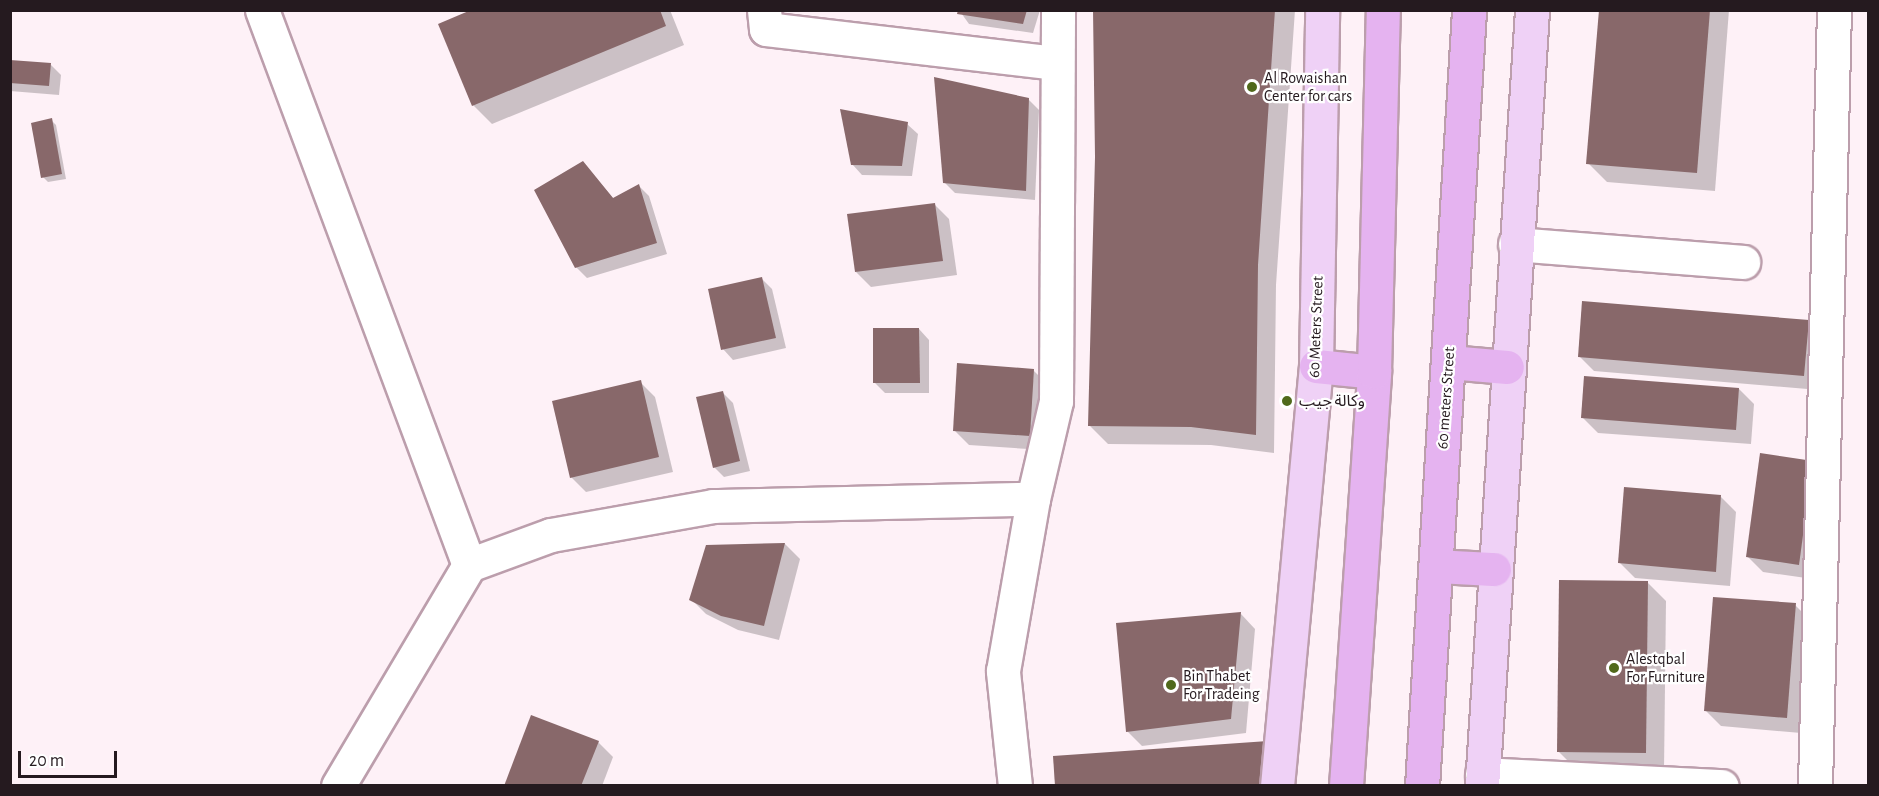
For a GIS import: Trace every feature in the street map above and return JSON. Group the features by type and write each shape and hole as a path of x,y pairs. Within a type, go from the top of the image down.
{"highway":[{"path":"1346,786 1374,372 1383,10"},
{"name":"60 meters Street","path":"1422,786 1469,10"},
{"path":"1449,362 1506,367"},
{"path":"1316,366 1374,372"},
{"path":"1436,566 1494,569"}],"main road":[{"name":"60 Meters Street","path":"1277,786 1316,366 1322,10"},
{"path":"1482,780 1506,367 1532,10"}],"street":[{"path":"261,10 469,565"},
{"path":"764,10 766,29 1057,63"},
{"path":"1015,786 1003,671 1033,499 1056,401 1058,10"},
{"path":"1815,786 1834,10"},
{"path":"1515,244 1743,262"},
{"path":"338,786 469,565 551,535 713,506 1033,499"},
{"path":"1482,780 1722,786"}],"building":[{"path":"471,10 660,10 666,26 472,106 438,24"},
{"path":"958,10 1027,10 1023,24 957,14"},
{"path":"1093,10 1275,10 1258,265 1256,435 1191,427 1088,426 1095,157"},
{"path":"1599,10 1710,10 1697,173 1586,164"},
{"path":"10,60 51,63 49,86 10,83"},
{"path":"934,77 1029,98 1026,191 943,183"},
{"path":"840,109 908,122 902,166 851,165"},
{"path":"52,118 62,174 41,178 31,123"},
{"path":"583,161 613,198 639,184 657,243 575,268 534,190"},
{"path":"935,203 943,261 855,272 847,214"},
{"path":"762,277 776,338 721,350 708,289"},
{"path":"1582,301 1809,320 1804,376 1578,357"},
{"path":"873,328 919,328 920,383 873,383"},
{"path":"957,363 1034,369 1030,436 953,431"},
{"path":"1584,376 1739,388 1736,430 1581,418"},
{"path":"641,380 659,457 570,478 552,401"},
{"path":"723,391 740,461 713,468 696,397"},
{"path":"1760,453 1813,461 1799,565 1746,557"},
{"path":"1624,487 1721,495 1716,572 1618,563"},
{"path":"785,543 764,626 721,616 689,600 706,545"},
{"path":"1559,580 1648,581 1646,753 1557,752"},
{"path":"1713,597 1796,603 1787,718 1704,711"},
{"path":"1241,612 1231,719 1126,732 1116,623"},
{"path":"531,715 599,741 581,786 504,786"},
{"path":"1268,741 1264,786 1055,786 1053,756"}],"place":[{"name":"Al Rowaishan Center for cars","path":"1252,87"},
{"name":"وكالة جيب","path":"1287,401"},
{"name":"Alestqbal For Furniture","path":"1614,668"},
{"name":"Bin Thabet For Tradeing","path":"1171,685"}]}
